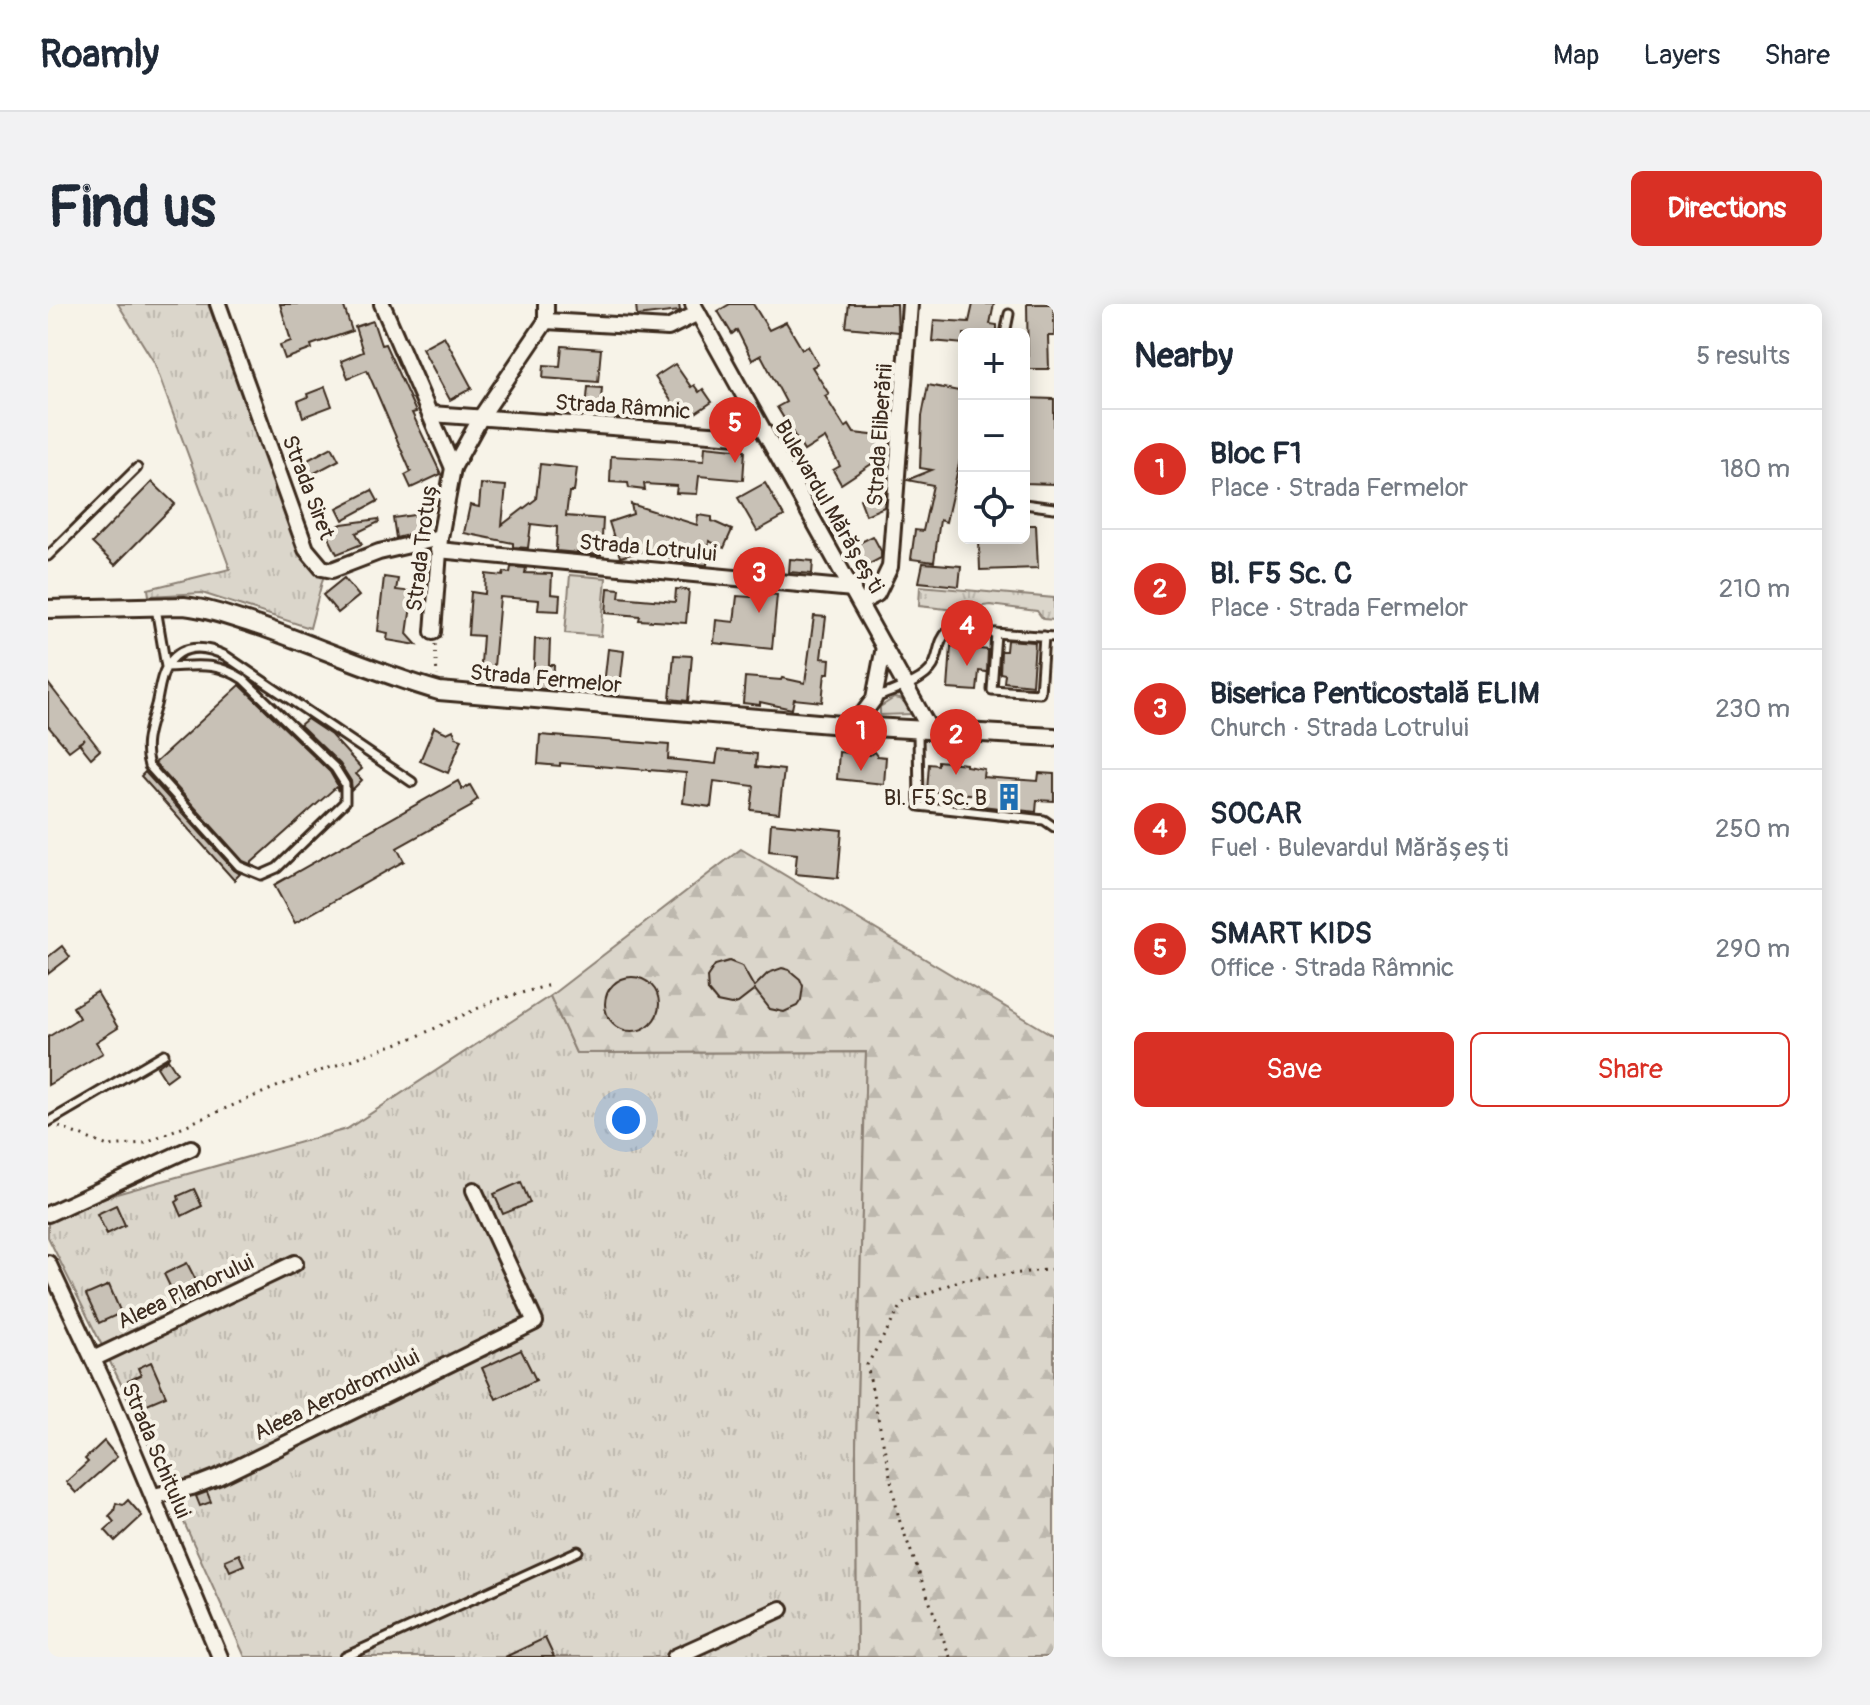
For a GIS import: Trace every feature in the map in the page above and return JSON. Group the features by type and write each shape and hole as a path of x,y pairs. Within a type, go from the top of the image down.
{"street":[{"name":"Strada Siret","path":"218,304 306,549 315,561 322,568 332,570 379,552 439,544"},
{"name":"Strada Trotuș","path":"382,304 453,468"},
{"path":"546,304 546,321 668,328 695,308"},
{"name":"Strada Eliberării","path":"860,603 877,594 890,567 910,304"},
{"name":"Bulevardul Mărășești","path":"695,308 757,424 853,589 905,685 924,730"},
{"name":"Strada Trotuș","path":"433,632 439,544 453,468 481,417 546,321"},
{"path":"431,414 481,417"},
{"name":"Strada Râmnic","path":"481,417 738,436 757,424"},
{"name":"Strada Lotrului","path":"439,544 853,589"},
{"name":"Strada Fermelor","path":"48,609 200,608 402,681 439,691 854,726 1054,737"},
{"path":"854,726 874,699 884,647"},
{"path":"48,1214 191,1148"},
{"name":"Aleea Aerodromului","path":"154,1496 218,1477 535,1322 474,1190"},
{"name":"Strada Schitului","path":"48,1263 154,1496 220,1657"},
{"name":"Aleea Planorului","path":"93,1359 295,1263"},
{"path":"675,1657 781,1609"}],"lane":[{"path":"1006,328 1009,314"},
{"path":"48,556 137,468"},
{"path":"1030,505 1054,508"},
{"path":"156,606 166,667 144,750 149,766 239,866 261,875 277,868 345,802 345,784 335,768 243,679 226,668 166,667"},
{"path":"874,699 922,677 933,666 941,638 949,630 1054,637"},
{"path":"996,633 992,690 1040,693 1044,636"},
{"path":"166,667 193,646 210,648 412,782"},
{"path":"924,730 919,806 1044,820 1054,827"},
{"path":"48,1122 164,1054"},
{"path":"345,1657 578,1551"}],"path":[{"path":"433,632 439,691"},
{"path":"48,1122 108,1146 144,1143 281,1085 418,1036 496,1000 550,985"},
{"path":"950,1657 899,1519 867,1365 903,1303 961,1280 1054,1269"}],"green space":[{"path":"118,304 208,304 300,550 310,566 323,578 310,628 202,593 149,596 148,589 230,569 154,362"},
{"path":"570,575 606,578 601,636 565,633"},
{"path":"920,586 1054,598 1054,620 1043,619 1037,611 990,605 956,610 919,606"},
{"path":"894,698 913,709 913,714 880,715 880,707"},
{"path":"741,849 1054,1036 1054,1657 857,1657 856,1448 866,1052 576,1053 550,996"},
{"path":"550,996 576,1053 866,1052 856,1448 857,1657 245,1657 123,1388 48,1237 48,1218 88,1202 347,1129"}],"building":[{"path":"280,304 343,304 352,331 311,345 312,349 285,359 280,345 291,341"},
{"path":"636,304 679,304 680,311 637,316"},
{"path":"730,304 753,304 769,330 786,322 802,349 808,346 818,364 812,367 829,394 825,396 845,428 849,425 854,433 888,437 885,464 873,463 841,484 833,470 840,466 825,438 804,451 777,407 786,402 761,355 752,360 737,330 732,334 718,311"},
{"path":"849,304 897,304 898,332 846,327"},
{"path":"973,304 994,304 990,324 997,325 997,328 958,328 958,343 932,341 934,320 969,322"},
{"path":"1027,304 1054,304 1054,336 1048,336 1049,369 1030,369 1030,328 1027,328"},
{"path":"373,321 381,345 385,344 416,412 412,413 441,474 411,488 405,475 411,472 367,370 348,378 341,361 363,352 355,327"},
{"path":"444,336 472,388 450,400 422,348"},
{"path":"562,346 601,349 598,382 543,378 544,365 560,366"},
{"path":"675,364 691,387 694,385 699,392 703,389 712,402 688,418 682,408 678,411 655,377"},
{"path":"928,385 958,391 958,469 946,522 940,520 934,562 911,559 915,530 923,531 933,485 907,480 932,470 920,468 922,416"},
{"path":"325,387 332,406 303,417 298,401"},
{"path":"588,387 602,388 600,410 586,409"},
{"path":"1030,398 1054,399 1054,484 1030,483"},
{"path":"705,446 745,450 743,480 699,476 697,494 676,493 677,486 644,484 645,490 629,488 628,483 610,482 611,456 704,461"},
{"path":"332,447 339,460 309,476 302,463"},
{"path":"540,464 577,468 574,492 569,492 566,516 603,519 601,555 556,551 557,527 531,524 528,548 513,547 513,543 464,533 470,505 479,507 481,484 506,486 502,525 536,499"},
{"path":"152,482 175,504 115,565 92,543"},
{"path":"765,483 784,516 757,531 738,498"},
{"path":"886,488 884,507 866,515 860,499"},
{"path":"372,490 378,501 343,520 337,508"},
{"path":"631,504 697,525 698,515 712,517 712,521 732,530 724,548 709,541 707,565 676,562 647,550 620,557 609,522 633,514"},
{"path":"421,514 424,531 396,538 393,518"},
{"path":"378,519 379,522 356,533 362,544 337,554 326,532 342,524"},
{"path":"1030,525 1036,525 1038,568 980,570 979,544 1030,544"},
{"path":"873,536 881,558 866,566 855,545"},
{"path":"790,559 813,561 812,574 789,572"},
{"path":"923,563 961,566 959,586 919,582"},
{"path":"511,567 526,568 525,573 552,574 551,594 560,595 559,611 538,610 539,600 500,597 493,678 480,677 483,636 468,635 471,592 485,594 486,574 503,576 504,572 510,573"},
{"path":"384,577 398,579 396,590 413,592 407,634 417,645 387,640 388,633 378,631"},
{"path":"344,578 359,596 338,613 323,595"},
{"path":"608,588 620,589 619,597 675,602 676,589 689,590 686,623 639,620 640,616 606,613"},
{"path":"751,592 777,595 772,649 714,643 716,620 734,622 737,596 751,597"},
{"path":"814,616 826,617 821,658 830,659 822,702 794,699 792,709 760,702 760,705 743,703 745,677 782,678 805,683"},
{"path":"535,639 550,640 549,665 554,665 553,690 533,688"},
{"path":"1007,640 1035,642 1032,685 1004,682 1005,674 1000,673 1001,651 1006,651"},
{"path":"951,646 988,650 987,672 979,671 977,691 948,689"},
{"path":"608,649 624,651 619,695 603,694"},
{"path":"674,655 692,656 688,701 670,699"},
{"path":"48,683 100,750 91,758 79,743 69,751 48,726"},
{"path":"240,685 330,772 338,786 338,791 336,787 250,864 243,861 155,763"},
{"path":"307,719 331,735 362,769 356,774 362,780 352,790 351,781 340,764 300,725"},
{"path":"434,727 447,733 453,730 456,737 462,739 448,773 420,761"},
{"path":"540,735 669,745 668,759 716,764 718,750 757,754 756,767 784,770 779,813 751,810 754,786 714,781 711,807 683,803 686,773 538,764"},
{"path":"852,750 856,754 870,755 874,752 877,756 886,757 884,784 837,779 839,752 849,753"},
{"path":"938,761 984,769 983,777 1038,781 1039,773 1054,774 1054,801 1037,800 1036,812 981,806 982,795 927,791 929,764 938,765"},
{"path":"145,772 240,874 234,880 141,776"},
{"path":"458,781 462,789 470,785 478,799 472,806 397,848 404,861 295,923 274,885"},
{"path":"771,823 842,830 838,878 795,874 797,854 769,851"},
{"path":"62,946 70,957 48,974 48,957"},
{"path":"729,961 742,966 754,987 768,973 782,968 789,970 803,986 801,1000 797,1006 784,1012 770,1009 755,990 738,1003 717,1002 708,991 707,977 715,965"},
{"path":"632,977 651,985 659,1004 651,1023 632,1031 613,1023 605,1004 613,985"},
{"path":"97,992 118,1028 96,1042 103,1053 48,1085 48,1037 79,1018 73,1007"},
{"path":"168,1059 177,1073 166,1081 157,1067"},
{"path":"521,1182 530,1203 503,1214 494,1194"},
{"path":"194,1189 202,1206 182,1216 176,1202 178,1196"},
{"path":"116,1205 125,1225 107,1234 97,1214"},
{"path":"187,1263 202,1292 178,1303 164,1274"},
{"path":"109,1285 121,1313 99,1323 86,1295"},
{"path":"521,1350 536,1380 496,1399 482,1368"},
{"path":"151,1362 166,1396 140,1407 128,1381 141,1375 138,1368"},
{"path":"104,1441 117,1457 76,1493 66,1482 88,1462 85,1459"},
{"path":"207,1492 211,1502 200,1506 196,1496"},
{"path":"128,1500 142,1516 115,1541 105,1530 114,1522 109,1516 116,1503 123,1505"},
{"path":"239,1554 244,1565 230,1571 225,1560"},
{"path":"545,1638 554,1657 505,1657"}],"place":[{"name":"SMART KIDS","path":"735,463"},
{"name":"Biserica Penticostală ELIM","path":"759,613"},
{"name":"SOCAR","path":"967,666"},
{"name":"Bloc F1","path":"861,771"},
{"name":"Bl. F5 Sc. C","path":"956,775"},
{"name":"Bl. F5 Sc. B","path":"1009,797"}]}
